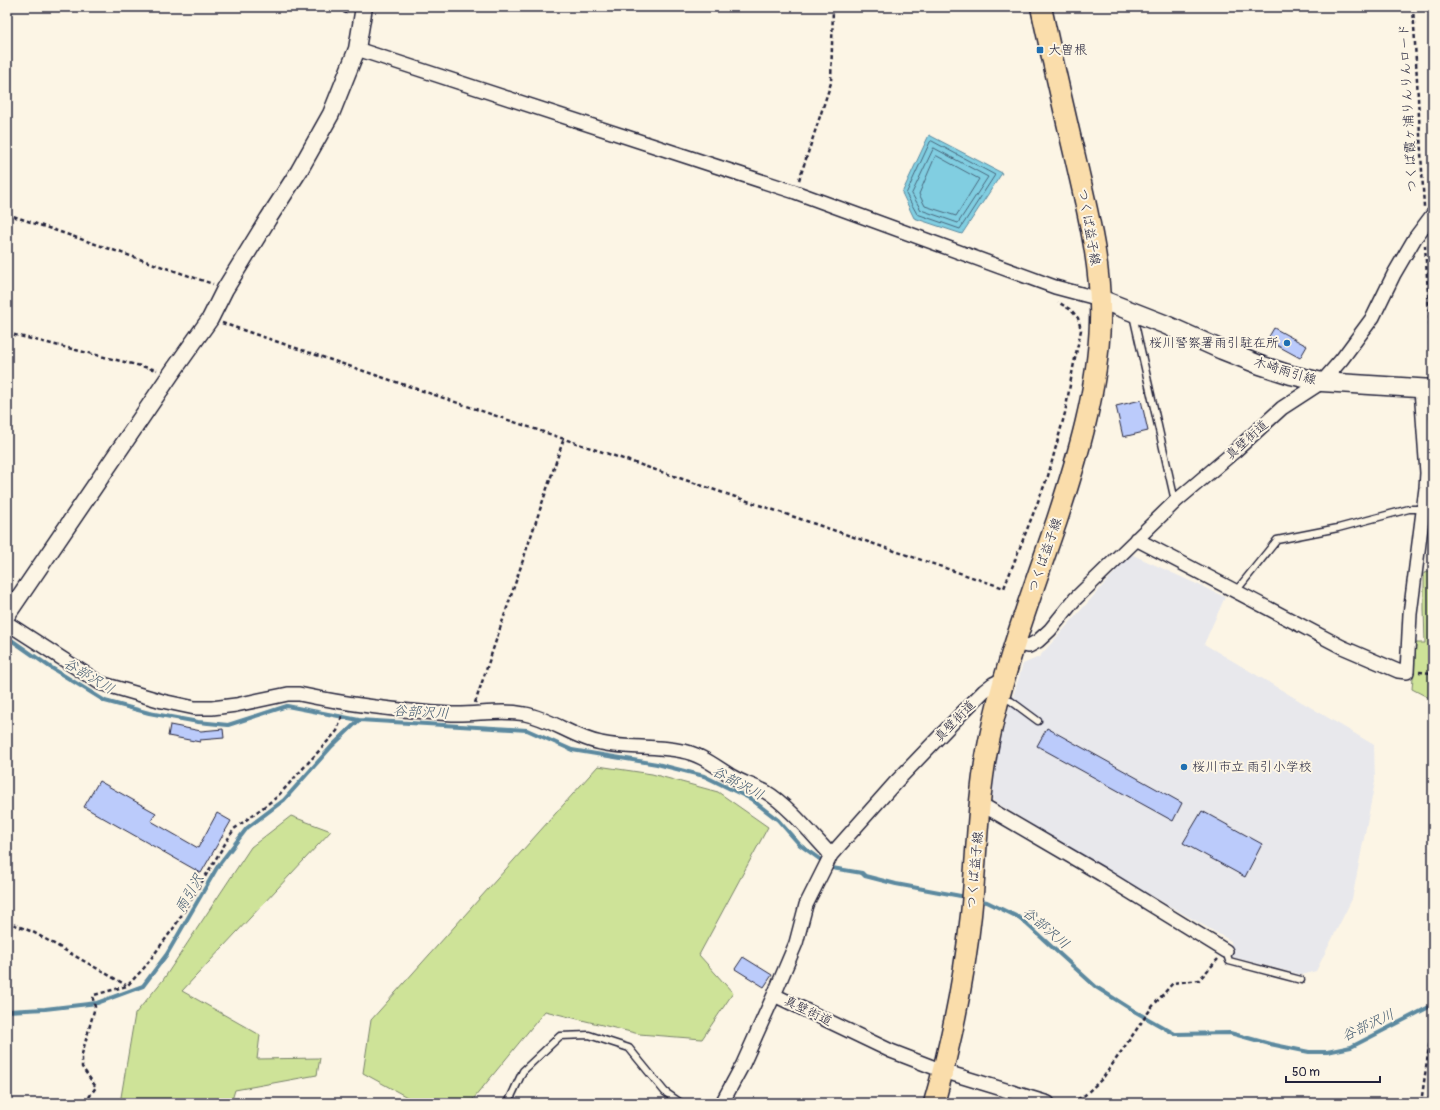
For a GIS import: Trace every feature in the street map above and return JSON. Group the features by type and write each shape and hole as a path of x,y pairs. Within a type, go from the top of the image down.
{"main road":[{"name":"つくば益子線","path":"934,1103 957,1011 965,968 981,804 989,742 1015,644 1066,491 1087,418 1098,352 1100,299 1097,265 1090,222 1040,7"},
{"name":"木崎雨引線","path":"1100,299 1222,350 1291,375 1322,382 1429,385"}],"street":[{"path":"7,615 210,318 225,289 321,134 331,114 357,49 363,13"},
{"path":"357,49 795,192 1055,287 1100,299"},
{"name":"真壁街道","path":"1136,539 1176,501 1235,451 1282,408 1322,382 1342,359 1373,317 1428,211"},
{"path":"1015,644 1029,646 1038,641 1050,630 1075,599 1136,539 1342,647 1398,671 1407,672 1410,614 1424,509 1427,473 1429,385"},
{"path":"7,623 100,683 162,701 195,708 212,708 236,705 288,694 299,694 368,707 409,711 455,714 525,714 555,724 588,741 610,745 680,750 695,754 735,778 766,792 778,801 830,857"},
{"name":"真壁街道","path":"1005,678 993,684 984,691 963,712 894,784 830,857 822,870 806,905 796,943 774,995 891,1051 943,1071 1048,1103"},
{"path":"981,804 1101,874 1226,950"},
{"path":"722,1103 743,1064 774,995"}],"lane":[{"path":"1132,312 1176,501"},
{"path":"1236,591 1277,540 1338,528 1409,509 1424,509"},
{"path":"1000,698 1011,701 1038,721"},
{"path":"1226,950 1229,961 1302,980"},
{"path":"508,1103 523,1071 560,1036 589,1035 628,1048 665,1092 681,1103"}],"path":[{"path":"330,7 363,13"},
{"path":"795,192 831,83 833,7"},
{"name":"つくば霞ヶ浦りんりんロード","path":"1413,7 1428,211"},
{"path":"7,214 225,289"},
{"path":"1425,239 1429,385"},
{"path":"210,318 1004,588 1048,476 1065,413 1072,368 1081,330 1078,318 1071,310 1052,298 1055,287"},
{"path":"7,333 171,374"},
{"path":"471,713 564,438"},
{"path":"85,1103 96,1087 82,1067 82,1054 95,1007 93,999 94,995 127,986 144,968 175,926 234,829 277,797 337,731 347,703"},
{"path":"7,922 33,932 127,986"},
{"path":"1071,1103 1085,1095 1103,1078 1150,1010 1173,983 1199,980 1226,950"},
{"path":"1421,1103 1433,1019"}],"shaded area":[{"name":"桜川市立 雨引小学校","path":"1131,554 1225,597 1204,644 1374,745 1375,782 1352,899 1316,971 1302,975 1232,957 1231,941 1117,876 990,799 996,751 1023,664 1039,657"}],"green space":[{"path":"1433,571 1433,700 1412,689 1416,643 1425,643 1424,573"},
{"path":"598,766 652,774 718,792 768,827 699,955 733,993 702,1039 639,1034 545,1011 470,1103 418,1103 363,1073 371,1020"},
{"path":"291,816 331,831 182,991 260,1035 257,1059 320,1058 317,1075 235,1090 231,1103 120,1103 135,1014 163,980 251,847"}],"water":[{"path":"929,135 1002,173 962,234 914,218 902,193"}],"building":[{"name":"桜川警察署雨引駐在所","path":"1274,328 1307,346 1300,358 1267,340"},
{"path":"1141,400 1148,431 1123,437 1116,406"},
{"path":"170,725 201,731 223,729 224,738 200,740 200,742 168,736"},
{"path":"1047,728 1182,803 1173,821 1037,746"},
{"path":"99,781 156,813 151,821 198,848 217,813 231,821 201,873 84,807"},
{"path":"1202,811 1262,844 1245,877 1183,843"},
{"path":"743,957 772,975 764,987 735,969"}],"waterway":[{"name":"谷部沢川","path":"7,637 50,667 105,701 149,713 198,722 228,725 287,706 359,720 527,730 572,750 657,764 704,776 751,799 778,820 800,845 832,868 862,873 865,876 896,884 966,897"},
{"name":"雨引沢","path":"7,1011 45,1009 97,1003 143,986 167,954 218,866 247,828 284,800 332,746 359,720"},
{"name":"谷部沢川","path":"977,900 987,902 1020,918 1096,987 1175,1034 1230,1033 1270,1044 1309,1052 1327,1052 1351,1047 1433,1005"}],"place":[{"name":"大曽根","path":"1040,50"},
{"name":"桜川警察署雨引駐在所","path":"1287,343"},
{"name":"桜川市立 雨引小学校","path":"1184,767"}]}
